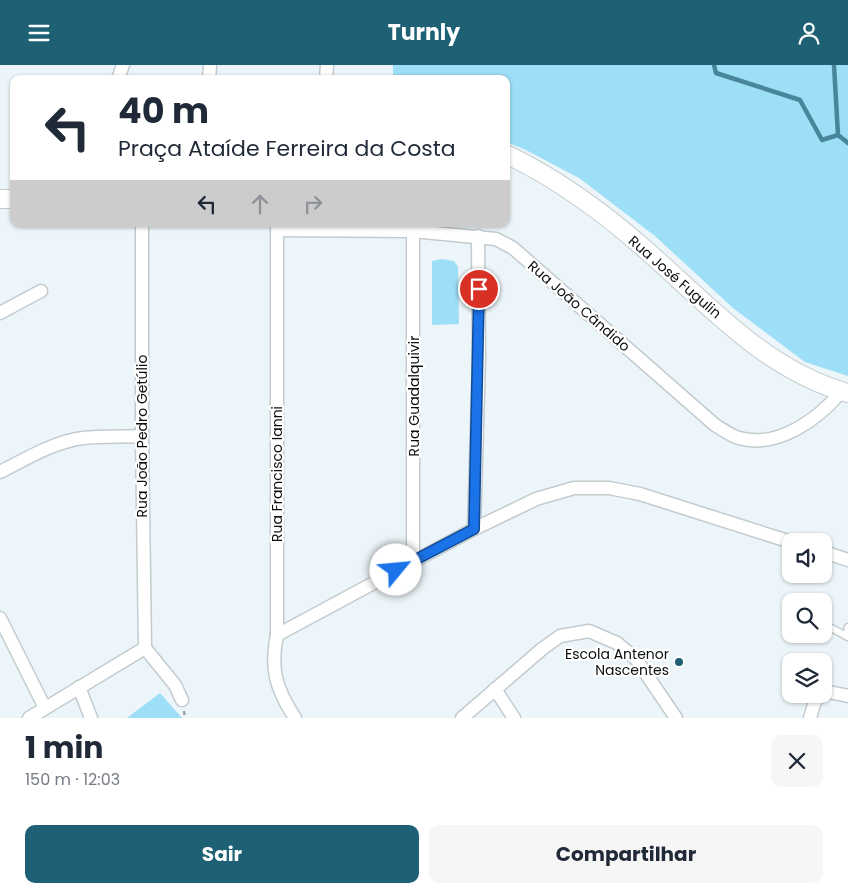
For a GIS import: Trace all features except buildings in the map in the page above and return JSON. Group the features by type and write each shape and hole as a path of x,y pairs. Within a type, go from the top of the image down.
{"street":[{"name":"Rua José Fugulin","path":"510,156 536,169 577,194 645,249 747,341 794,371 844,393"},
{"name":"Rua João Pedro Getúlio","path":"142,227 145,648"},
{"name":"Rua João Cândido","path":"277,227 413,231 496,239 513,248 715,425 739,438 766,439 796,429 828,407 844,393"},
{"name":"Rua Francisco Ianni","path":"277,227 277,635 274,651 275,676 286,704 296,718"},
{"name":"Rua Guadalquivir","path":"413,231 413,561"},
{"path":"474,529 479,358 478,236"},
{"path":"0,313 41,291"},
{"path":"0,472 46,449 70,441 142,436"},
{"path":"277,635 474,529 536,499 574,488 610,488 640,493 782,538"},
{"path":"832,554 848,559"},
{"path":"0,618 45,708"},
{"path":"462,718 542,649 560,636 589,631 617,643 636,659 676,718"},
{"path":"29,718 145,648 175,685 182,700"},
{"path":"79,687 91,718"},
{"path":"495,689 514,718"},
{"path":"832,693 848,696"},
{"path":"810,718 814,703"}],"lane":[{"path":"832,629 847,637 848,627"}],"shaded area":[{"path":"393,65 848,65 848,376 805,362 733,308 655,236 579,178 510,144 510,75 393,75"},
{"path":"442,259 454,261 458,267 459,324 432,325 432,261"},
{"path":"160,693 182,718 127,718"}],"waterway":[{"path":"714,65 716,73 800,100 822,140 838,135 848,143"},
{"path":"834,65 838,135"}],"place":[{"name":"Escola Antenor Nascentes","path":"679,662"}],"route":[{"path":"396,570 474,529 479,289"}]}
